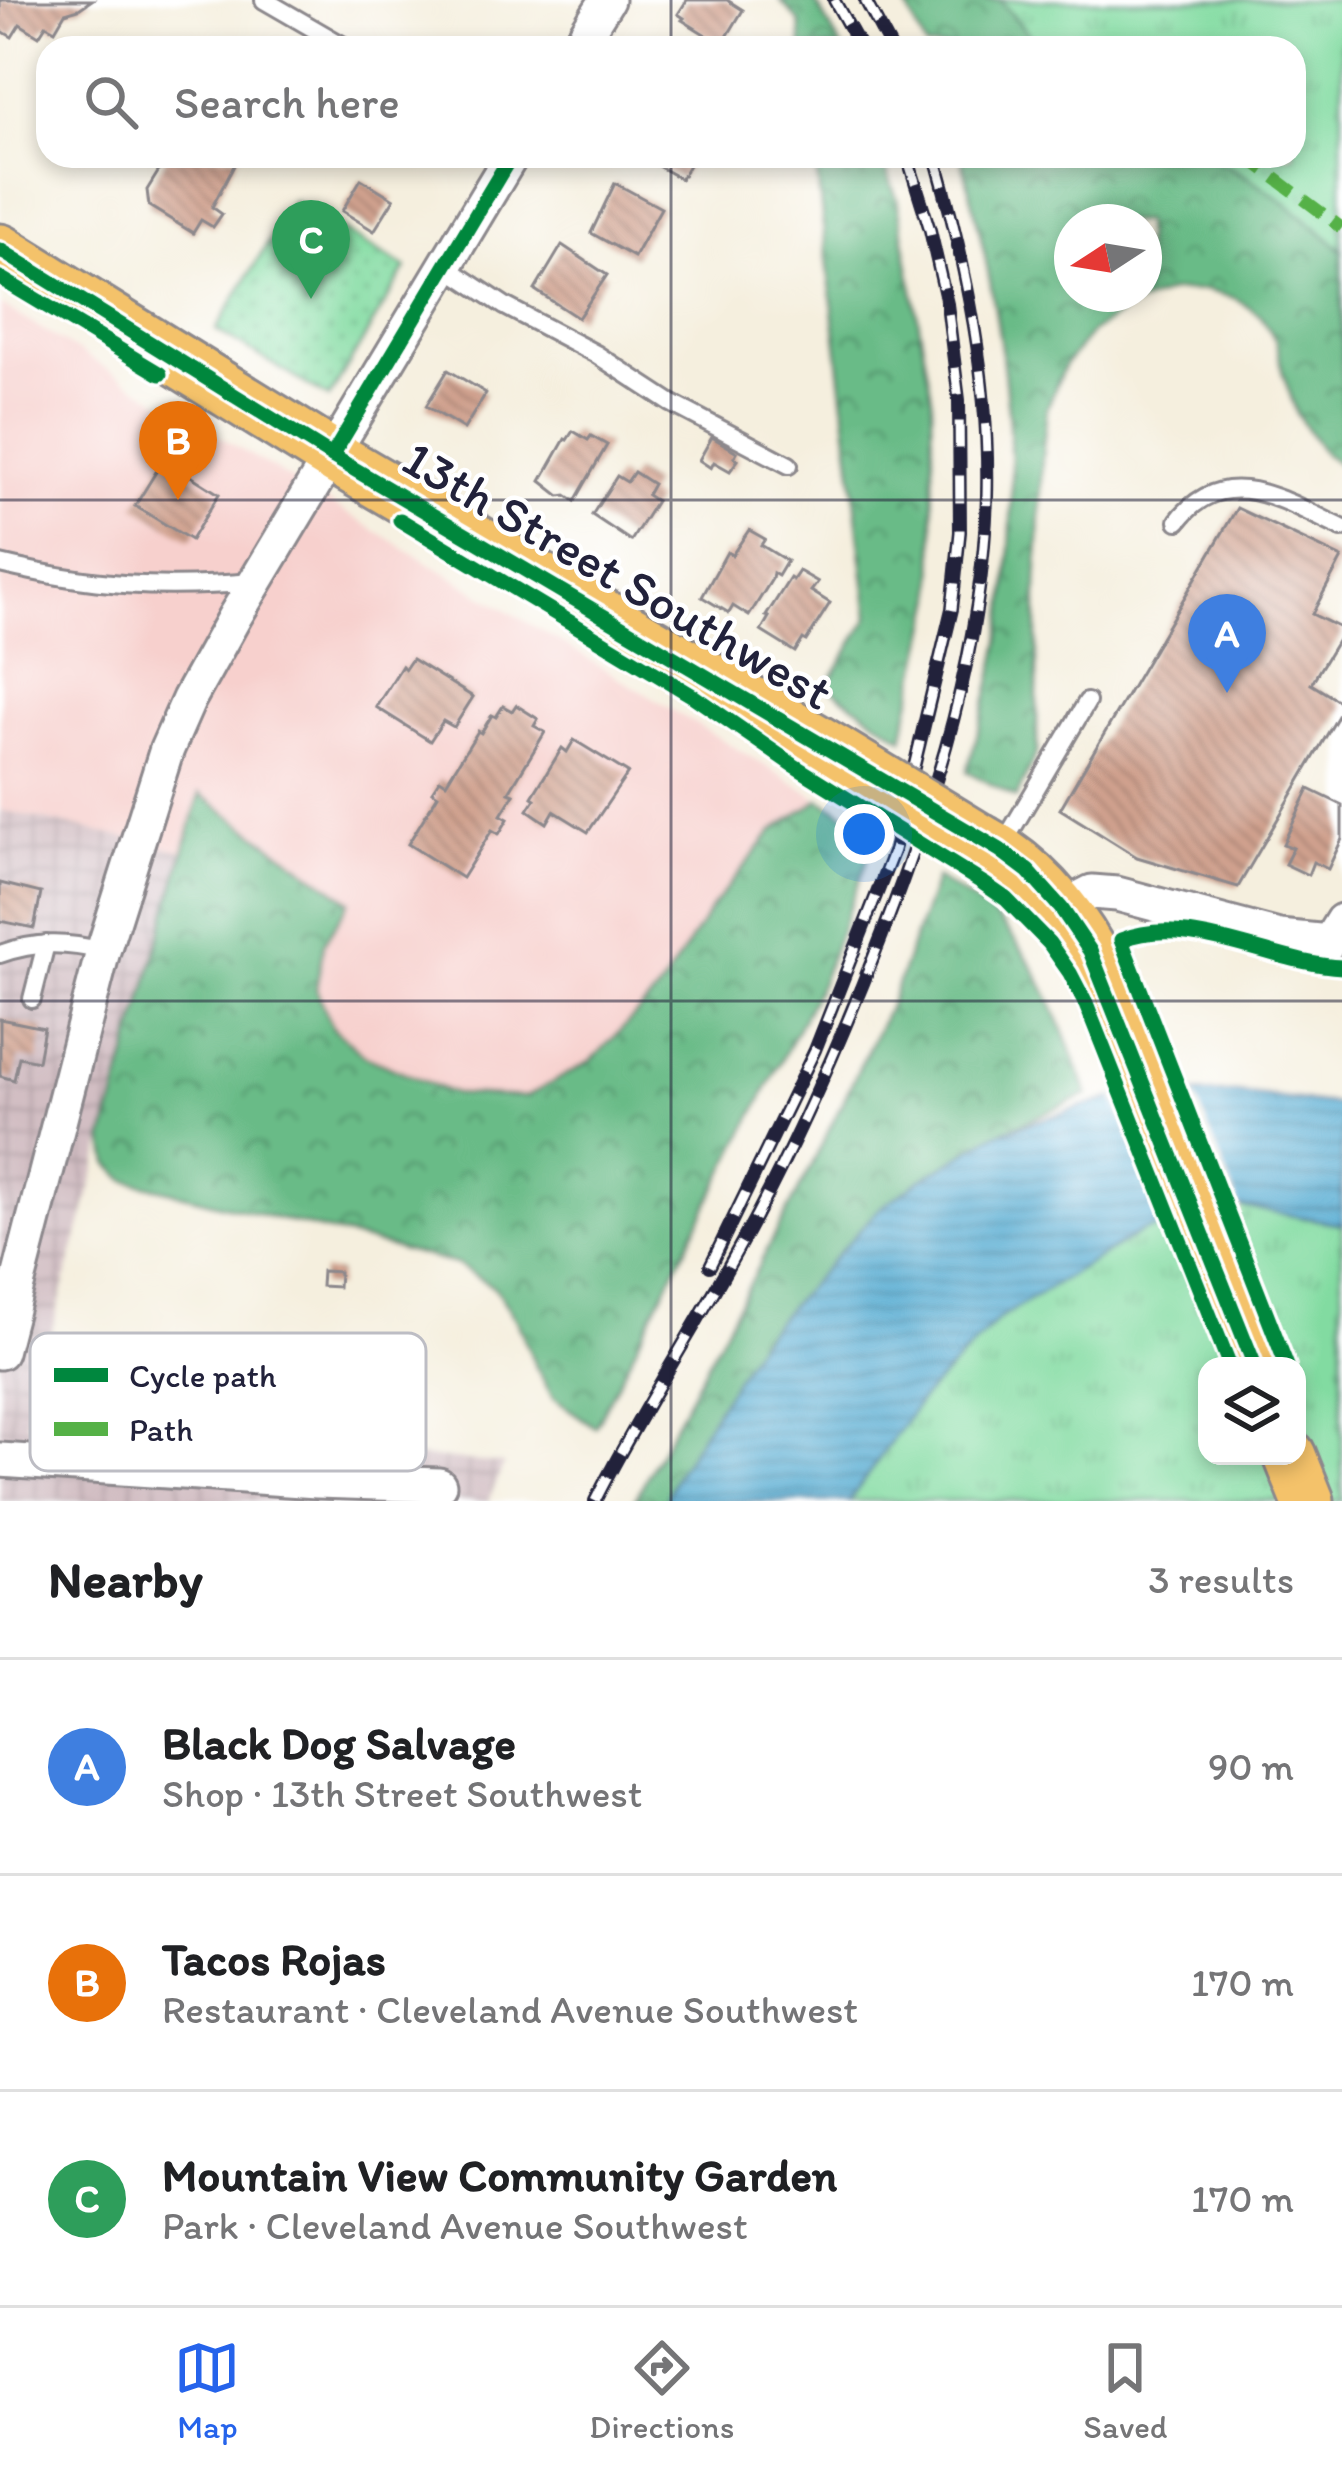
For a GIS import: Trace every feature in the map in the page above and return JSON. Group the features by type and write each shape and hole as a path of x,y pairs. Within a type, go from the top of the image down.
{"main road":[{"name":"13th Street Southwest","path":"0,250 332,456 838,753 1028,872 1061,908 1090,951 1251,1357"},
{"path":"1294,1465 1308,1501"}],"street":[{"path":"584,36 607,0"},
{"path":"0,1352 103,951 167,748 189,699 256,582 505,168"},
{"path":"1061,908 1092,892 1117,894 1279,937 1335,932"},
{"path":"0,1460 30,1462"},
{"path":"166,1471 439,1485"}],"lane":[{"path":"265,0 326,36"},
{"path":"446,268 505,306 596,354 671,404 789,466"},
{"path":"1178,520 1205,494 1245,489 1268,494 1342,528"},
{"path":"0,564 57,578 124,586 190,588 256,582"},
{"path":"992,846 1088,702"},
{"path":"0,954 22,946 68,942 103,951"},
{"path":"32,999 46,944"}],"shaded area":[{"path":"0,304 820,799 773,831 712,907 657,993 591,1061 526,1097 454,1094 365,1056 333,1028 315,988 324,943 201,795 184,851 0,810"},
{"path":"0,810 184,851 51,1333 30,1333 26,1424 30,1424 30,1471 426,1471 426,1457 504,1464 488,1501 0,1501"}],"green space":[{"path":"780,0 814,0 835,36 801,36 800,23"},
{"path":"904,0 1000,0 1030,36 920,36"},
{"path":"953,0 1342,0 1342,352 1162,234 1162,204 1115,204 1060,168 1306,168 1306,36 974,36"},
{"path":"816,168 885,168 897,199 932,397 935,597 903,738 827,686 869,617"},
{"path":"964,168 1229,168 1259,184 1342,250 1342,466 1324,454 1297,414 1276,341 1261,316 1235,298 1205,290 1162,295 1162,204 1054,204 1054,312 1124,312 1092,332 1064,366 1047,408 1037,592 1037,752 1016,798 967,771 1002,631 1010,551 1010,437 998,325"},
{"path":"293,201 406,268 329,398 216,330"},
{"path":"200,794 350,901 324,943 316,988 333,1028 365,1056 454,1094 526,1097 591,1061 657,993 712,907 773,831 820,799 877,834 821,982 595,1427 553,1398 518,1323 495,1288 456,1264 125,1180 109,1163 104,1139"},
{"path":"936,878 991,914 1024,952 1050,999 1088,1095 998,1133 919,1181 676,1475 666,1501 634,1501 812,1165 891,1002"},
{"path":"1243,1207 1342,1224 1342,1501 849,1501 922,1398 999,1319 1142,1231"}],"water":[{"path":"1236,1093 1342,1105 1342,1224 1243,1207 1142,1231 999,1319 922,1398 849,1501 666,1501 676,1475 760,1339 879,1209 998,1133 1121,1095"}],"pier":[{"path":"1192,1088 1242,1213 1167,1231 1112,1092"}],"building":[{"path":"0,0 92,0 65,13 55,30 46,25 39,36 20,24 12,37 0,30"},
{"path":"687,0 727,0 743,10 727,36 708,36 678,14"},
{"path":"161,168 233,168 212,207 222,214 213,227 201,220 193,233 149,206 147,190"},
{"path":"661,168 687,168 681,179"},
{"path":"361,179 394,199 374,231 342,211"},
{"path":"615,183 661,208 634,257 591,233"},
{"path":"562,245 607,275 578,318 535,290"},
{"path":"448,370 486,393 464,429 426,406"},
{"path":"573,431 607,445 575,501 541,481"},
{"path":"712,437 737,452 738,460 730,471 699,460"},
{"path":"164,459 219,494 191,540 135,506"},
{"path":"634,472 653,484 647,495 656,501 631,541 592,515 617,476 627,482"},
{"path":"1237,508 1342,558 1312,614 1342,633 1311,684 1342,703 1342,709 1238,887 1137,857 1060,809"},
{"path":"749,530 765,539 761,545 787,561 778,576 773,573 749,616 733,606 729,613 702,597 727,552 732,555"},
{"path":"799,571 818,582 811,591 830,603 795,652 761,631 790,578"},
{"path":"412,659 473,697 454,727 443,721 430,741 376,707 402,666 405,669"},
{"path":"516,705 538,719 534,726 545,732 509,792 514,794 501,815 508,819 499,834 492,830 462,878 408,844 438,795 432,791 440,779 446,783 492,715 496,717 503,706 512,711"},
{"path":"574,740 628,773 588,832 554,811 547,823 528,810 562,748 567,752"},
{"path":"1309,789 1342,805 1342,839 1328,869 1313,862 1308,875 1285,864 1293,848 1283,844"},
{"path":"0,883 41,893 34,928 0,921"},
{"path":"0,1019 44,1028 38,1061 19,1057 14,1080 0,1076"},
{"path":"322,1271 339,1272 338,1287 321,1286"}],"railway":[{"path":"834,0 854,36"},
{"path":"865,0 884,36"},
{"path":"710,1266 815,1050 894,850 952,609 960,532 959,400 947,304 911,168"},
{"path":"595,1501 736,1252 807,1112 902,882 953,720 976,609 987,453 974,324 938,168"}],"marked path":[{"path":"1262,168 1342,228"}],"cycle path":[{"path":"332,456 504,168"},
{"path":"0,250 332,456 1000,850 1028,871 1090,951 1251,1357"},
{"path":"0,278 160,374"},
{"path":"400,520 693,696 1006,899 1049,943 1086,1004 1226,1357"},
{"path":"1283,1357 1121,940 1147,933 1203,935 1342,967"}],"place":[{"name":"Mountain View Community Garden","path":"311,299"},
{"name":"Tacos Rojas","path":"178,500"},
{"name":"Black Dog Salvage","path":"1227,693"}]}
